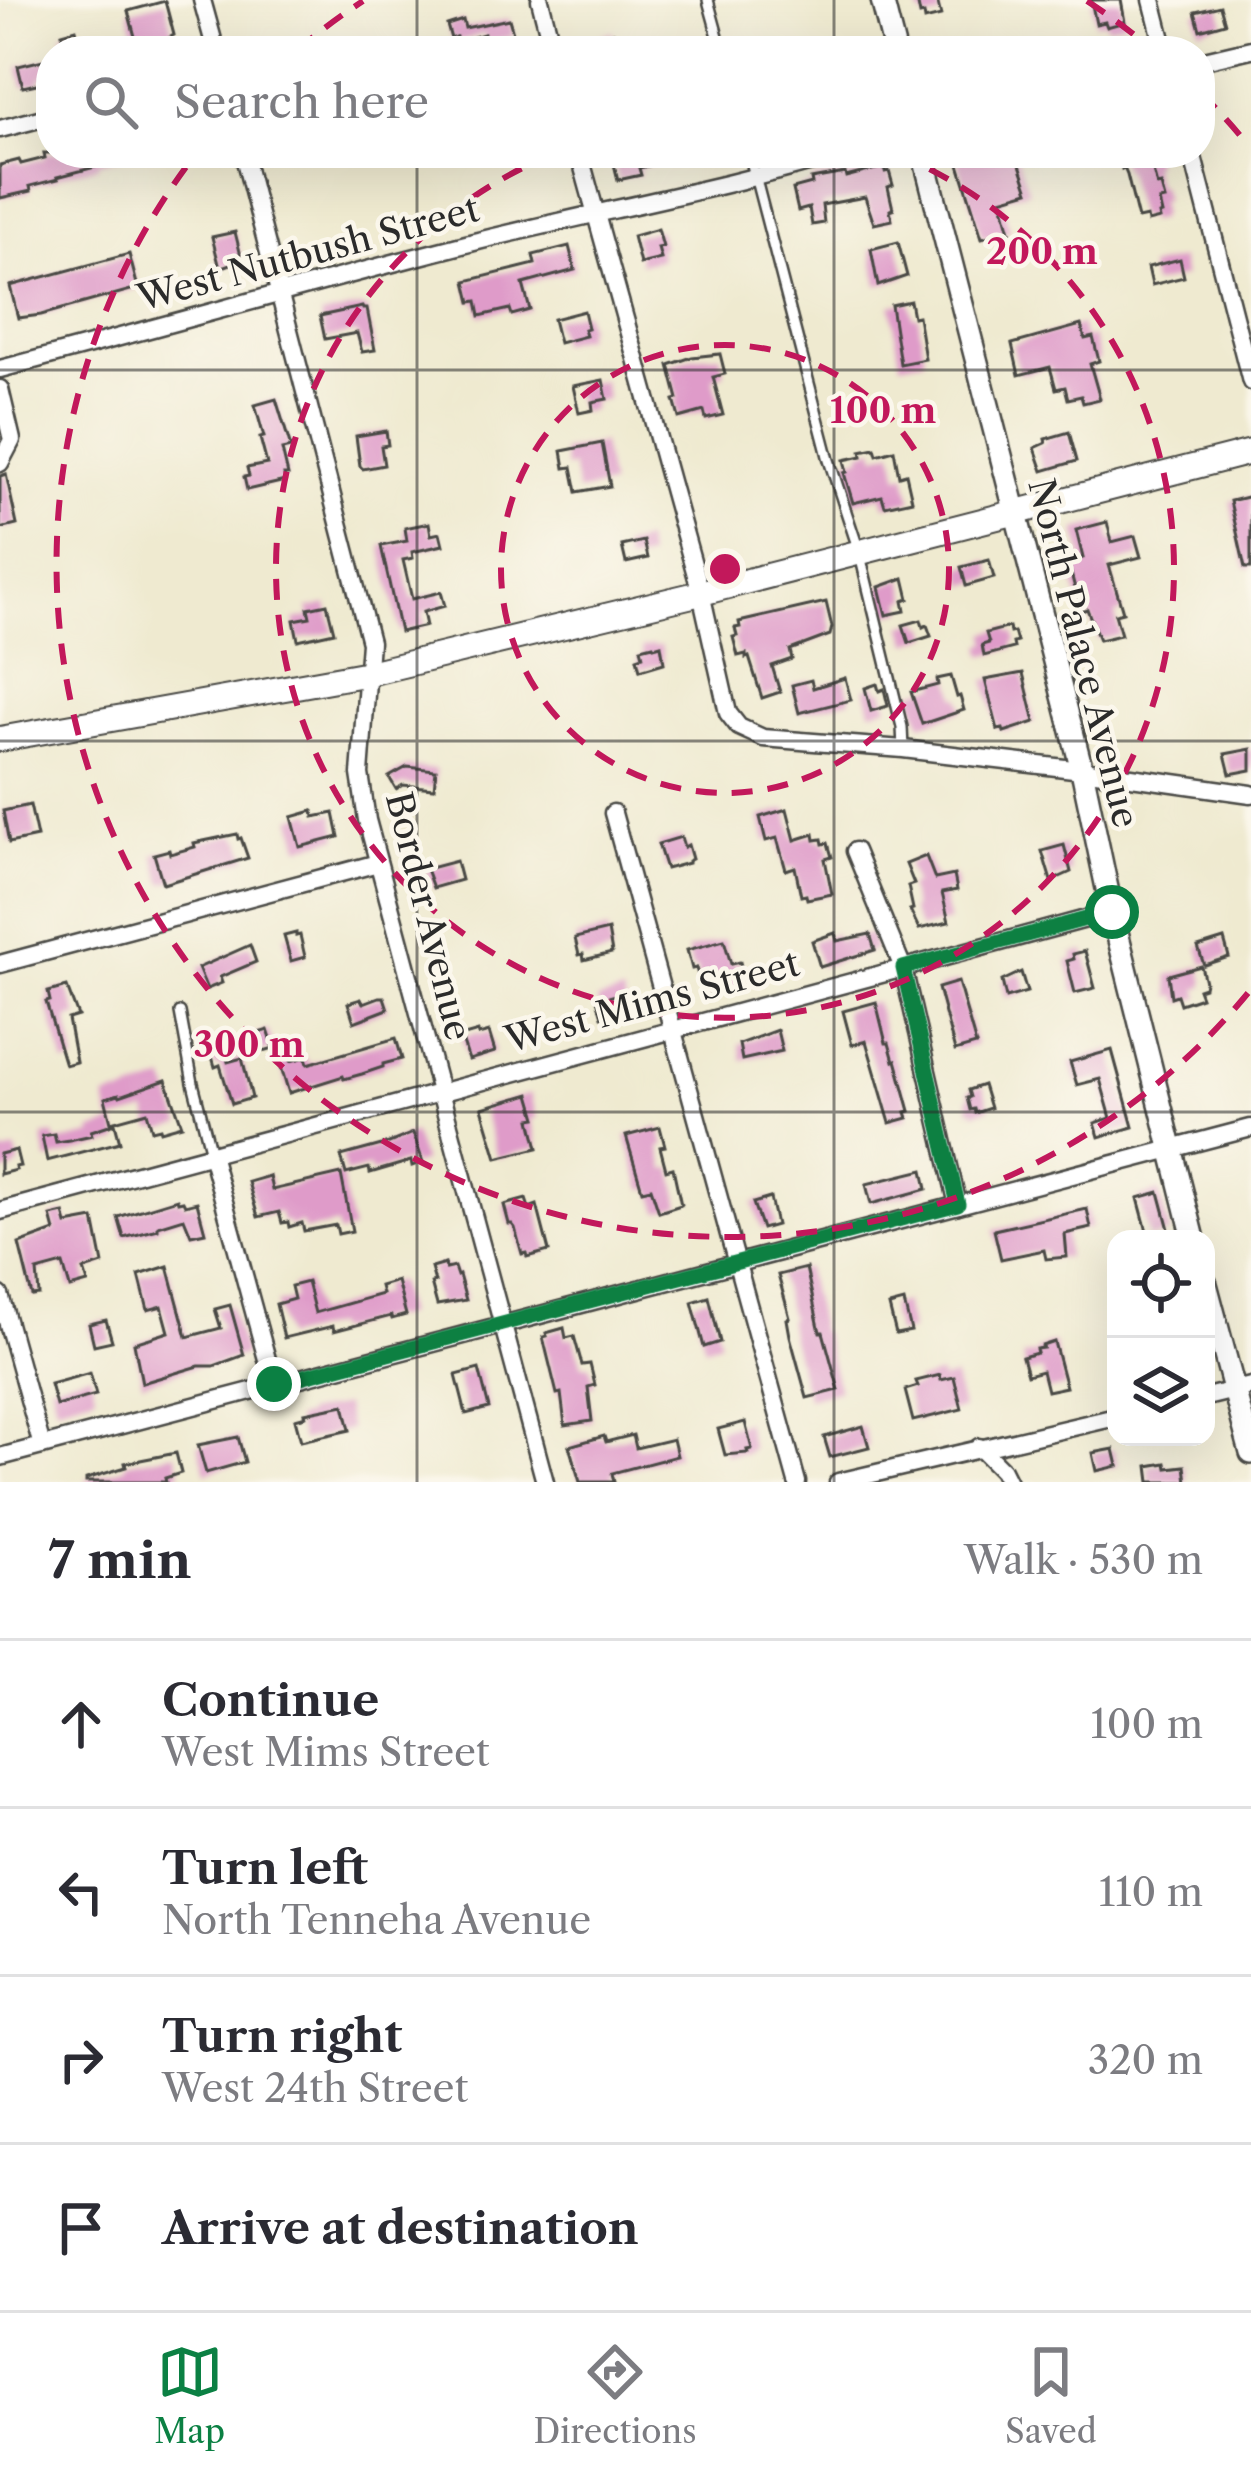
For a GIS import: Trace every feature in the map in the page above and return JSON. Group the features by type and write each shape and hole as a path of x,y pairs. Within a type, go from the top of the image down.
{"main road":[{"path":"0,739 369,673 1251,452"}],"street":[{"path":"202,0 212,36"},
{"path":"540,0 549,36"},
{"path":"882,0 892,36"},
{"path":"1152,0 1162,36"},
{"path":"1215,57 1251,49"},
{"path":"0,129 36,120"},
{"name":"Border Avenue","path":"247,168 370,642 361,774 368,820 545,1482"},
{"path":"583,168 700,592 728,713 739,727 763,738 903,749 1251,794"},
{"name":"West Nutbush Street","path":"0,369 594,213 793,168"},
{"name":"North Palace Avenue","path":"926,168 1082,770 1112,912 1192,1230"},
{"path":"1196,168 1251,382"},
{"path":"0,389 12,440 0,463"},
{"path":"613,813 797,1482"},
{"path":"855,851 903,968 958,1204"},
{"path":"0,964 378,863"},
{"name":"West Mims Street","path":"0,1211 1112,912"},
{"path":"0,1457 1251,1128"},
{"path":"211,1154 274,1384"},
{"path":"0,1295 42,1446"},
{"path":"1215,1309 1243,1388 1251,1453"},
{"path":"838,1482 1107,1419"},
{"path":"979,1448 1008,1482"}],"lane":[{"path":"708,0 718,36"},
{"path":"753,168 830,460 859,551 902,727 903,749"},
{"path":"180,1012 211,1154"}],"building":[{"path":"917,0 937,0 941,16 925,20"},
{"path":"1091,0 1121,0 1125,22 1107,27 1105,22 1096,24"},
{"path":"165,1 174,35 135,36 128,11"},
{"path":"1220,6 1225,23 1200,30 1195,12"},
{"path":"509,19 514,36 450,36 447,25 463,20 465,28"},
{"path":"36,62 36,84 23,87 18,66"},
{"path":"19,160 21,164 36,160 36,168 91,168 0,198 0,165"},
{"path":"615,168 639,168 641,175 618,180"},
{"path":"880,168 889,171 892,220 874,224 865,197 822,205 824,223 812,225 809,208 798,211 793,189 812,184 811,179 845,173 846,177"},
{"path":"960,168 1021,168 1029,191 1001,199 1010,231 982,238"},
{"path":"1124,168 1152,168 1165,200 1159,201 1160,219 1138,219"},
{"path":"658,229 661,259 640,264 633,236"},
{"path":"235,232 242,260 220,268 212,237"},
{"path":"898,242 907,276 878,286 871,249"},
{"path":"569,246 575,270 523,284 530,310 480,316 466,281 535,264 533,255"},
{"path":"129,254 138,288 18,318 10,286"},
{"path":"1180,259 1184,277 1152,285 1148,267"},
{"path":"910,301 913,317 918,316 925,359 900,364 891,305"},
{"path":"367,309 375,350 362,352 357,333 325,339 320,316"},
{"path":"584,311 586,336 559,343 553,319"},
{"path":"1081,325 1085,339 1093,337 1099,361 1090,364 1100,399 1083,403 1081,396 1068,399 1065,387 1056,389 1050,367 1019,375 1012,344"},
{"path":"720,354 725,374 713,377 723,415 706,419 704,411 679,418 669,365"},
{"path":"603,380 607,399 592,402 593,410 579,413 573,386"},
{"path":"276,399 291,448 282,450 288,475 285,481 247,490 247,468 267,464 255,405"},
{"path":"386,431 388,445 381,446 384,465 363,469 356,436"},
{"path":"1069,432 1077,461 1043,471 1035,448 1046,443 1045,439"},
{"path":"602,443 610,486 577,492 572,467 565,468 562,451"},
{"path":"875,448 877,455 894,450 899,476 906,474 912,500 885,506 882,496 853,503 844,460"},
{"path":"6,474 17,525 0,529 0,476"},
{"path":"1251,496 1251,568 1245,568 1230,501"},
{"path":"1107,522 1112,542 1135,536 1141,557 1109,565 1123,612 1115,614 1121,635 1099,640 1087,609 1081,611 1068,562 1083,558 1076,530"},
{"path":"429,523 431,535 440,533 443,545 412,552 413,558 403,560 412,599 441,592 445,606 423,612 426,626 400,632 381,546 407,541 405,528"},
{"path":"644,541 648,558 626,563 622,546"},
{"path":"989,560 994,578 966,586 961,567"},
{"path":"904,578 909,599 903,601 905,611 886,615 879,587"},
{"path":"826,602 830,635 790,650 792,659 772,666 780,692 762,698 749,657 738,656 733,637 739,622"},
{"path":"327,604 334,632 298,640 294,620 310,617 308,608"},
{"path":"921,620 931,636 909,643 903,625"},
{"path":"1009,627 1017,642 1014,648 984,656 982,645 989,643 986,633"},
{"path":"661,645 664,663 640,670 641,648"},
{"path":"1023,673 1035,722 998,730 985,680"},
{"path":"951,676 964,710 922,724 911,692"},
{"path":"845,678 851,700 799,713 792,685 811,680 813,688"},
{"path":"877,684 879,691 884,689 888,706 871,711 865,688"},
{"path":"1251,749 1251,770 1230,774 1225,754"},
{"path":"407,767 436,770 434,788 403,785 396,789 389,777"},
{"path":"30,805 37,837 9,843 3,811"},
{"path":"787,809 795,840 814,834 815,840 828,843 832,857 825,859 832,894 801,896 795,867 786,870 777,838 766,841 760,817"},
{"path":"313,811 314,817 334,813 339,837 300,847 292,817"},
{"path":"237,834 248,858 163,884 154,854 169,850 170,854 195,847 194,843"},
{"path":"681,837 692,859 666,869 658,844"},
{"path":"1064,845 1071,872 1051,881 1042,851"},
{"path":"926,856 935,879 954,875 957,890 942,893 949,922 919,929 910,910 908,886 914,884 906,864"},
{"path":"456,861 461,880 433,888 426,869"},
{"path":"608,930 612,953 584,960 575,938"},
{"path":"296,933 305,957 291,961 284,936"},
{"path":"835,933 837,941 870,934 875,950 820,967 812,941"},
{"path":"1224,939 1229,957 1204,965 1198,947"},
{"path":"724,940 731,964 740,962 746,986 704,997 687,950"},
{"path":"250,945 256,962 220,977 222,983 207,989 198,968"},
{"path":"1085,951 1095,988 1075,993 1067,961"},
{"path":"1201,966 1205,982 1198,989 1201,997 1180,1004 1177,995 1171,997 1168,975"},
{"path":"1021,972 1027,992 1006,998 1002,981"},
{"path":"958,982 976,1045 955,1051 938,988"},
{"path":"67,987 78,1016 68,1019 76,1062 65,1065 46,1002 50,1001 48,992"},
{"path":"623,993 628,1010 602,1017 597,1000"},
{"path":"384,997 388,1009 354,1022 348,1003"},
{"path":"876,1002 910,1111 908,1118 890,1123 866,1041 852,1045 843,1011"},
{"path":"268,1030 274,1048 257,1053 252,1035"},
{"path":"777,1030 782,1051 742,1060 739,1044"},
{"path":"489,1032 495,1052 469,1060 461,1037"},
{"path":"396,1038 402,1059 289,1093 277,1054 289,1052 291,1061 306,1057 308,1064"},
{"path":"225,1050 228,1062 242,1058 252,1098 232,1104 220,1065 215,1067 211,1053"},
{"path":"1112,1050 1133,1127 1099,1137 1095,1123 1111,1118 1100,1079 1077,1085 1070,1062"},
{"path":"166,1080 182,1125 152,1130 147,1112 111,1122 105,1098"},
{"path":"983,1085 990,1108 975,1113 970,1110 968,1090"},
{"path":"530,1094 538,1148 497,1158 482,1108"},
{"path":"115,1123 120,1142 47,1161 42,1136 54,1134 56,1142 69,1140"},
{"path":"660,1127 666,1170 673,1168 681,1205 659,1212 651,1188 642,1190 626,1136"},
{"path":"413,1133 423,1162 346,1174 341,1156"},
{"path":"16,1150 20,1166 0,1174 0,1154"},
{"path":"923,1170 927,1189 871,1204 866,1184"},
{"path":"341,1174 352,1231 338,1234 336,1225 304,1231 302,1223 289,1227 288,1222 282,1223 279,1212 258,1217 248,1182 269,1176 272,1190"},
{"path":"1159,1192 1169,1230 1147,1230 1138,1198"},
{"path":"770,1198 776,1225 762,1229 753,1203"},
{"path":"177,1199 185,1205 197,1202 205,1232 191,1235 184,1218 124,1238 118,1217"},
{"path":"526,1199 529,1208 537,1205 549,1251 527,1257 504,1205"},
{"path":"1087,1209 1091,1228 1065,1234 1067,1257 1046,1259 1044,1250 1001,1259 994,1230"},
{"path":"64,1213 67,1224 94,1219 103,1264 84,1270 88,1283 70,1288 63,1264 37,1271 39,1295 32,1296 19,1244 55,1231 51,1216"},
{"path":"445,1264 459,1275 466,1300 437,1305 431,1268"},
{"path":"168,1266 187,1337 221,1328 215,1309 230,1305 244,1355 142,1383 134,1343 169,1332 162,1306 148,1310 139,1275"},
{"path":"806,1268 839,1390 807,1398 778,1275"},
{"path":"397,1281 406,1315 284,1338 276,1304 294,1299 291,1286 307,1282 315,1313 382,1294 380,1286"},
{"path":"709,1297 720,1342 704,1347 692,1302"},
{"path":"904,1302 911,1331 896,1334 889,1306"},
{"path":"106,1320 112,1341 94,1345 89,1324"},
{"path":"564,1328 566,1338 574,1336 582,1365 590,1364 595,1385 588,1387 592,1421 565,1425 561,1393 557,1394 543,1337"},
{"path":"1054,1342 1066,1387 1047,1391 1042,1371 1027,1375 1022,1357"},
{"path":"479,1369 489,1408 466,1414 456,1375"},
{"path":"90,1373 96,1395 56,1406 50,1384"},
{"path":"940,1375 941,1380 954,1377 962,1409 913,1421 905,1390 918,1386 916,1381"},
{"path":"344,1405 350,1430 301,1441 295,1419"},
{"path":"745,1422 752,1449 725,1455 718,1429"},
{"path":"863,1426 869,1447 830,1457 824,1437"},
{"path":"633,1435 636,1448 673,1439 677,1456 612,1473 614,1482 580,1482 569,1446 604,1436 606,1442"},
{"path":"238,1437 245,1462 206,1473 198,1445"},
{"path":"1114,1449 1118,1466 1097,1471 1093,1453"},
{"path":"176,1453 181,1473 165,1478 166,1482 86,1482 126,1467 125,1463"},
{"path":"1166,1463 1167,1468 1185,1466 1187,1482 1150,1482 1148,1466"}],"route":[{"path":"274,1384 958,1204 903,968 1112,912"}]}
